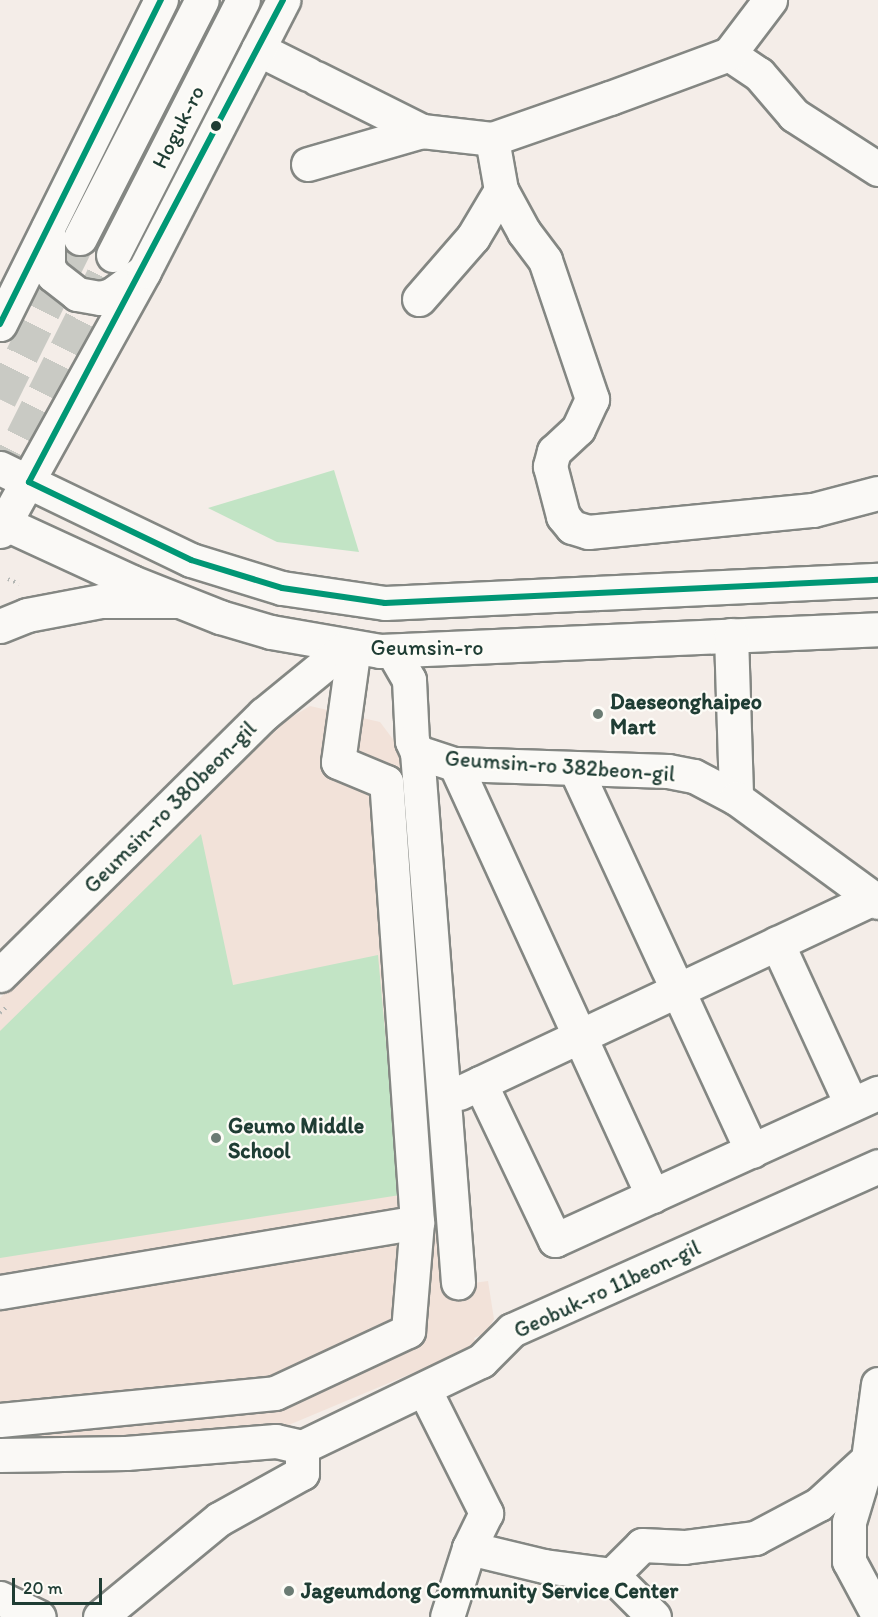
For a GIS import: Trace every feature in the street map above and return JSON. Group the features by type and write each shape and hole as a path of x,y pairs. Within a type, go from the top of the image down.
{"street":[{"path":"0,324 161,0"},
{"name":"Hoguk-ro","path":"80,238 202,0"},
{"name":"Hoguk-ro","path":"113,255 243,0"},
{"name":"Hoguk-ro","path":"2,525 29,482 144,271 283,0"},
{"path":"258,49 422,131 492,139 729,54 770,0"},
{"path":"729,54 759,75 794,115 878,169"},
{"path":"308,164 422,131"},
{"path":"492,139 501,190 524,232 545,260 592,399 578,429 554,451 550,466 563,516 572,527 588,532 813,510 878,493"},
{"path":"419,299 473,237 501,190"},
{"path":"49,223 46,254 48,266 53,275 76,294 100,298 111,296 144,271"},
{"name":"Geumsin-ro","path":"0,468 191,560 282,588 385,603 878,580"},
{"name":"Geumsin-ro","path":"2,525 176,601 271,632 351,647 393,652 878,629"},
{"path":"0,626 27,615 101,601 176,601"},
{"path":"732,635 736,798"},
{"path":"0,1420 275,1393 408,1331 417,1222 386,782 338,762 351,647"},
{"name":"Geumsin-ro 380beon-gil","path":"0,975 264,714 351,647"},
{"name":"Geumsin-ro 382beon-gil","path":"393,652 409,680 412,741 417,752 455,764 685,774 717,785 875,900"},
{"path":"417,752 458,1282"},
{"path":"455,764 653,1196"},
{"path":"575,768 752,1150"},
{"path":"444,1100 777,943 875,900"},
{"path":"480,1083 555,1240 865,1098 777,943"},
{"name":"Geobuk-ro 11beon-gil","path":"302,1447 481,1361 512,1330 878,1166"},
{"path":"0,1292 417,1222"},
{"path":"424,1389 486,1513 469,1548 447,1617"},
{"path":"877,1396 872,1453 849,1522 849,1561 878,1616"},
{"path":"0,1455 126,1454 276,1441 302,1447 302,1473 219,1520 100,1617"},
{"path":"612,1575 642,1545 684,1546 755,1538 819,1504 872,1453"},
{"path":"469,1548 544,1566 612,1575 654,1617"},
{"path":"0,1598 39,1617"}],"shaded area":[{"name":"Geumo Middle School","path":"310,706 380,722 401,750 459,1285 488,1281 494,1319 486,1333 474,1338 477,1346 284,1427 0,1447 0,998 272,729"}],"green space":[{"path":"334,470 359,552 277,542 208,508"},
{"path":"201,834 233,985 378,955 400,1195 0,1258 0,1031"}],"tunnel":[{"path":"0,399 80,238"},
{"path":"0,481 113,255"}],"transit line":[{"path":"0,324 161,0"},
{"path":"283,0 29,482 191,560 282,588 385,603 878,580"}],"place":[{"name":"Daeseonghaipeo Mart","path":"598,714"},
{"name":"Geumo Middle School","path":"216,1138"},
{"name":"Jageumdong Community Service Center","path":"289,1591"}]}
